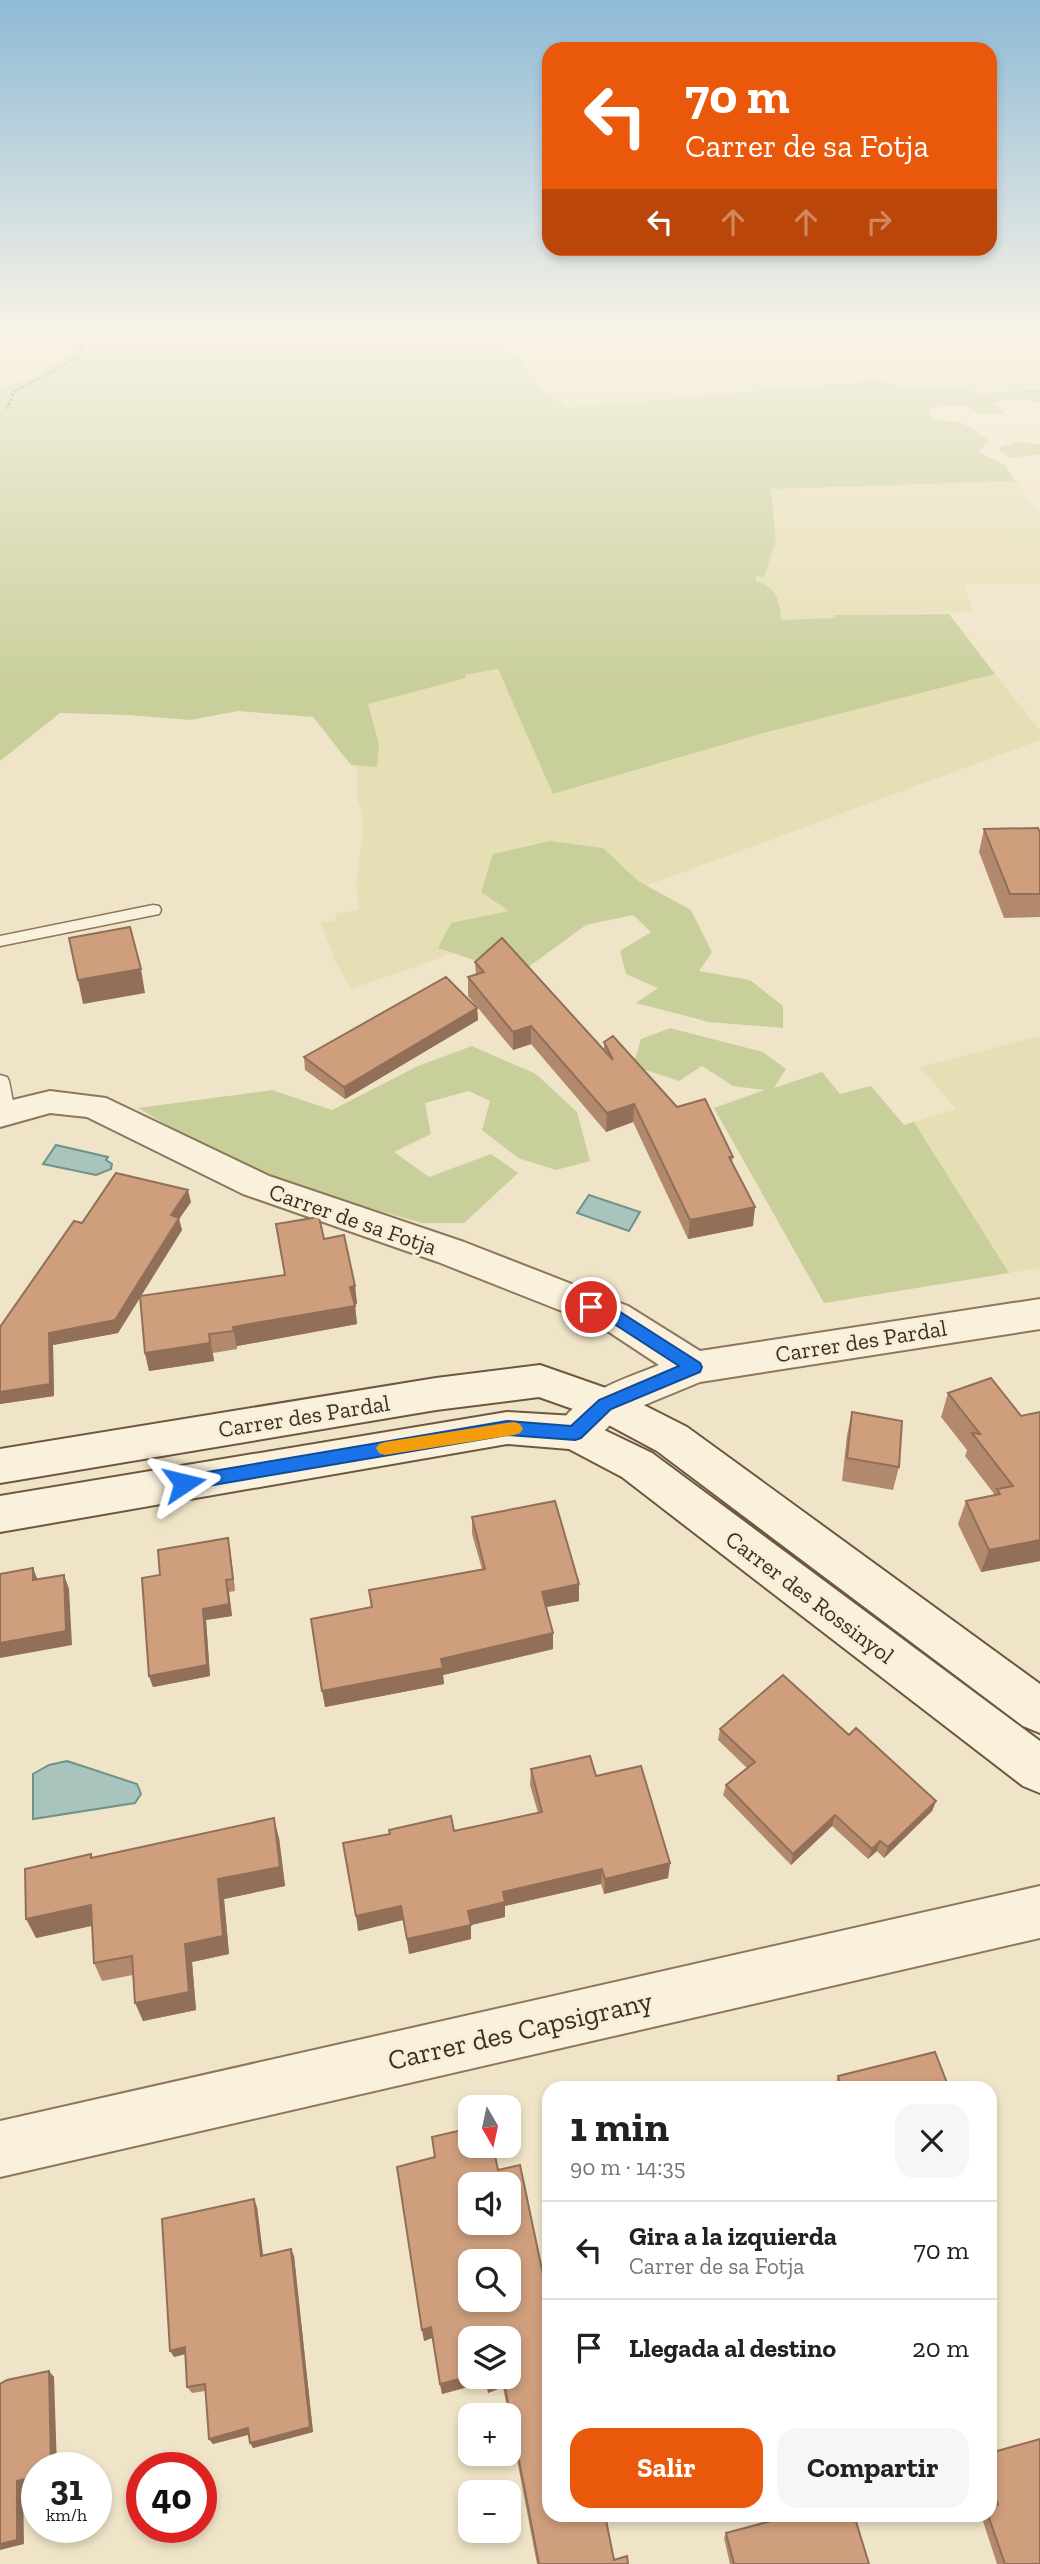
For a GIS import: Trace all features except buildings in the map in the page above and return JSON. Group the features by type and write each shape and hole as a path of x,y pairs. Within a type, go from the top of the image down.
{"street":[{"name":"Carrer de sa Fotja","path":"2,1102 50,1102 93,1106 256,1185 451,1252 614,1316 694,1367"},
{"name":"Carrer des Pardal","path":"0,1514 507,1428 590,1419 694,1367 1040,1314"},
{"name":"Carrer des Pardal","path":"0,1466 436,1394 540,1381 590,1419"},
{"name":"Carrer des Rossinyol","path":"590,1419 672,1439 1040,1711"},
{"name":"Carrer des Rossinyol","path":"590,1419 637,1465 1040,1770"},
{"name":"Carrer des Capsigrany","path":"0,2149 1040,1912"}],"lane":[{"path":"0,941 153,910"}],"shaded area":[{"path":"1015,481 1040,515 1040,584 964,584 974,612 835,615 837,618 767,621 756,584 751,486"},
{"path":"498,669 554,794 760,734 995,674 1040,731 1040,740 651,884 351,989 334,959 321,922 334,921 337,913 359,910 356,884 363,834 362,813 357,797 357,730 341,699"},
{"path":"1040,1036 1040,1268 824,1303 714,1108 822,1072 840,1094 871,1086 904,1125 956,1109 920,1067"}],"green space":[{"path":"0,451 978,451 1005,465 1015,481 771,489 776,540 764,577 756,576 756,581 763,583 776,596 781,620 836,618 834,615 949,614 995,674 760,734 553,794 498,669 465,675 466,678 368,704 379,745 377,767 351,765 313,717 238,711 190,720 60,713 0,761"},
{"path":"1000,451 1040,451 1040,454 1010,458"},
{"path":"550,841 603,848 638,881 691,910 712,952 699,971 750,980 783,1006 783,1028 709,1022 636,1003 658,988 626,974 620,951 651,932 633,915 586,925 527,968 477,961 438,948 451,923 509,911 481,892 493,854"},
{"path":"670,1028 763,1052 786,1069 774,1088 822,1072 840,1094 871,1086 904,1125 914,1122 1009,1273 824,1303 714,1108 765,1090 733,1086 702,1066 679,1081 633,1066 641,1039"},
{"path":"472,1046 536,1074 577,1112 590,1161 556,1170 518,1158 482,1130 490,1101 469,1091 425,1103 431,1134 394,1152 429,1177 491,1154 518,1173 464,1223 422,1223 285,1184 215,1153 138,1108 272,1090 332,1110 418,1066"}],"water":[{"path":"56,1145 108,1157 106,1160 112,1164 111,1169 96,1175 43,1164"},
{"path":"589,1195 640,1212 629,1231 577,1213"},
{"path":"67,1761 137,1784 141,1794 135,1803 33,1819 33,1774 49,1765"}],"slow traffic":[{"path":"385,1448 514,1429"}],"route":[{"path":"184,1483 507,1428 575,1433 605,1404 694,1367 614,1316 591,1307"}]}
